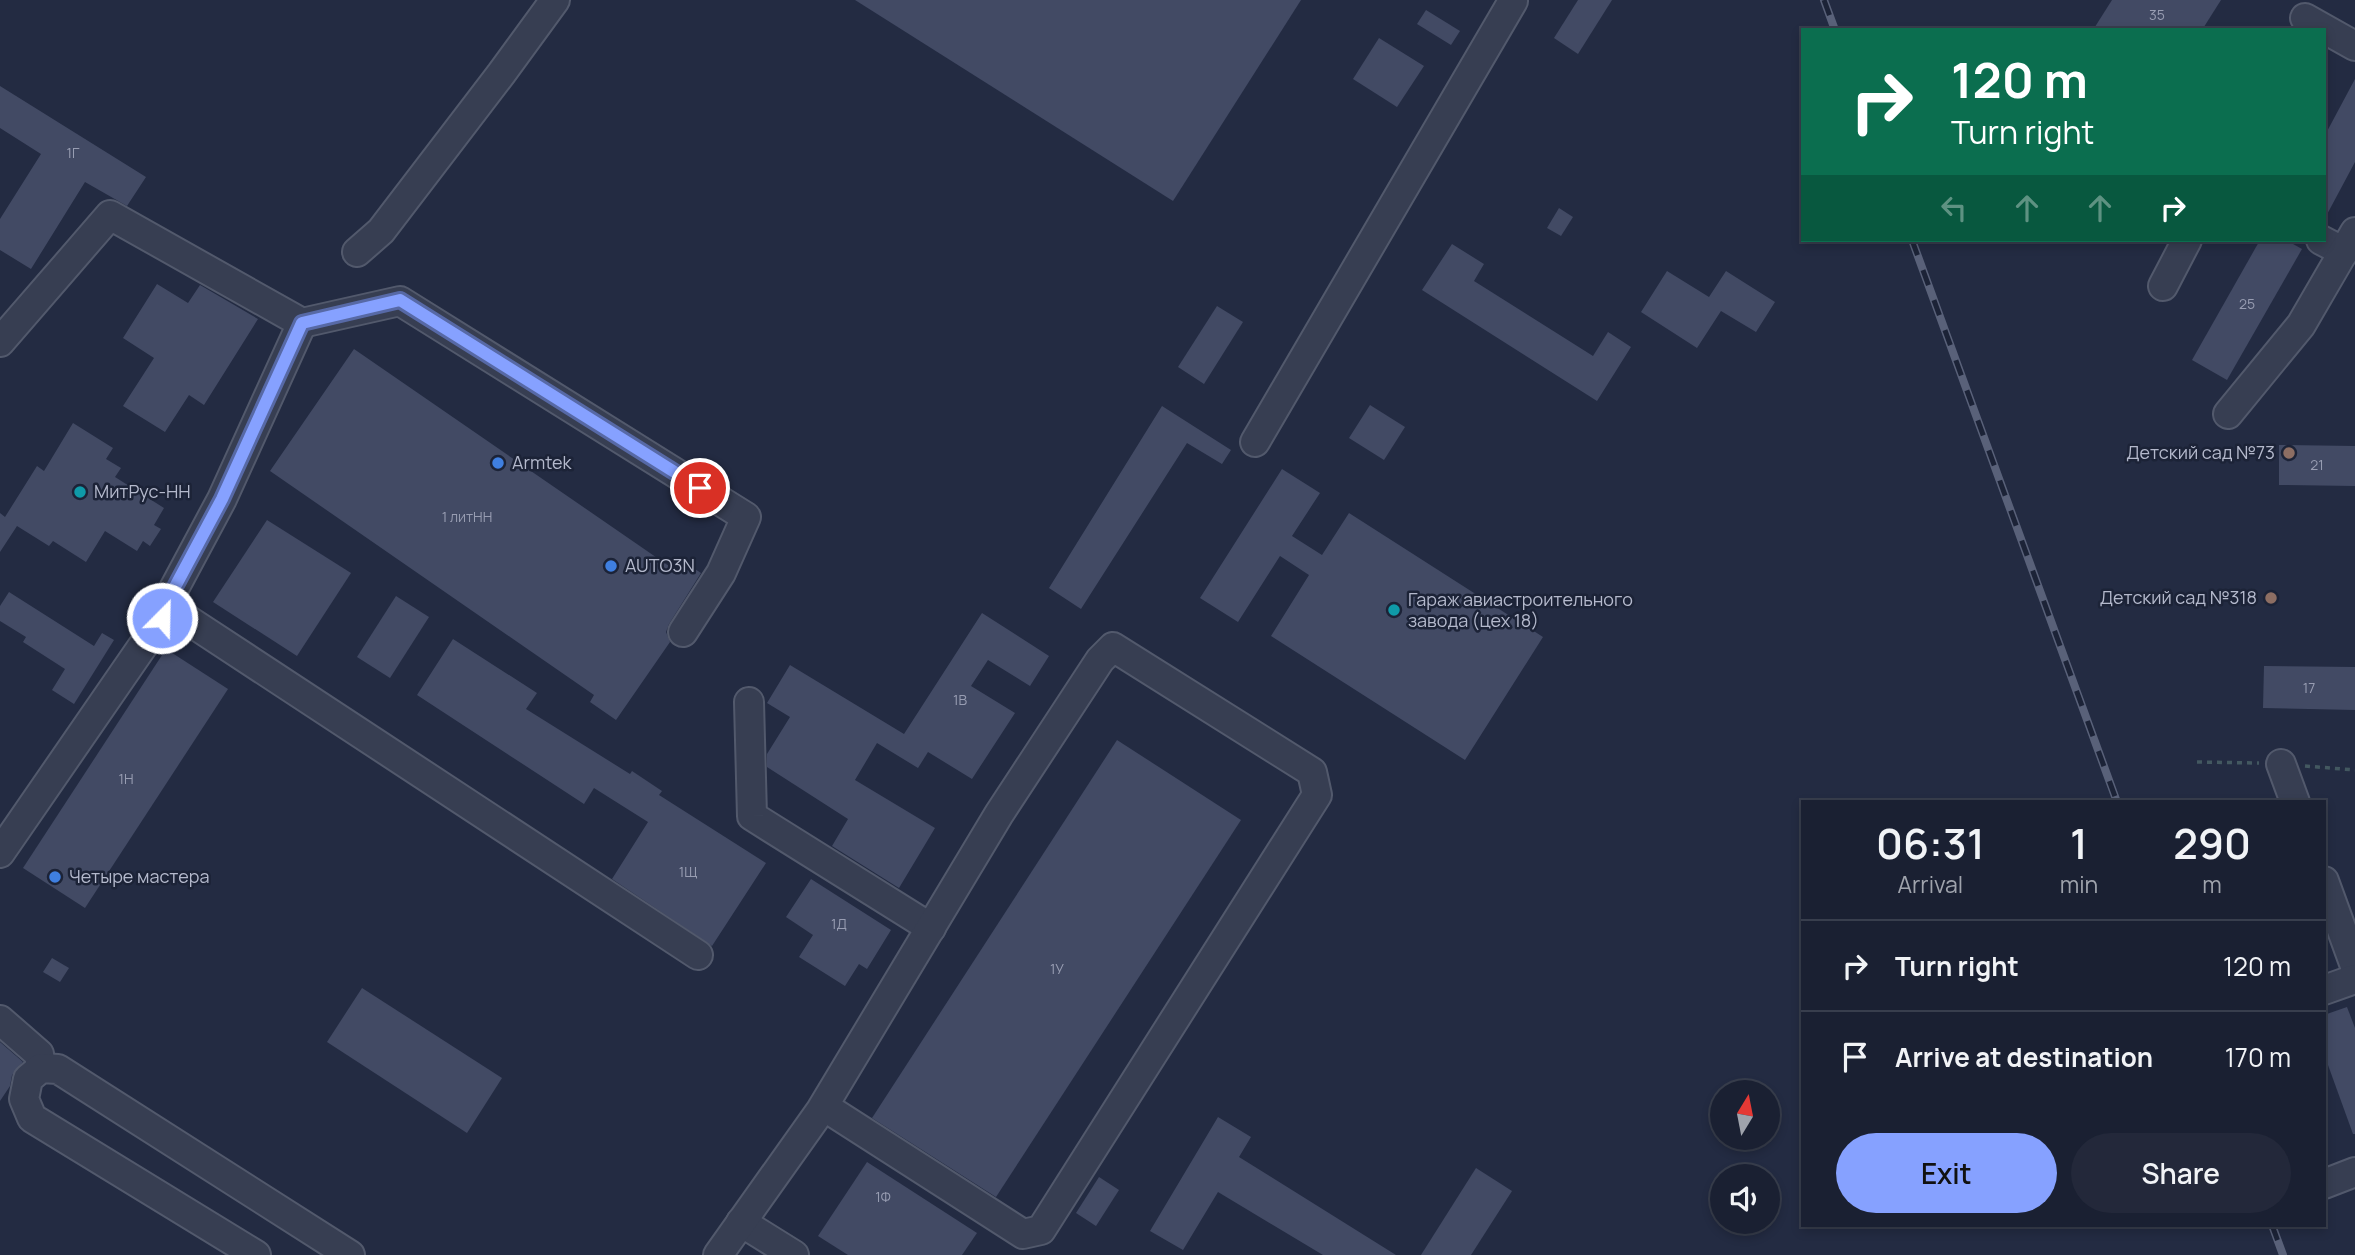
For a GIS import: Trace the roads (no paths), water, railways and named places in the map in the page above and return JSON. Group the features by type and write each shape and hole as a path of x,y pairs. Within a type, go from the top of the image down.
{"lane":[{"path":"357,252 381,231 555,0"},
{"path":"1255,442 1513,0"},
{"path":"2306,16 2326,28"},
{"path":"2326,28 2355,46"},
{"path":"0,342 110,215 302,323 400,300 746,517 721,573 683,632"},
{"path":"2228,414 2301,325 2340,241"},
{"path":"2163,286 2186,242"},
{"path":"0,853 162,618 165,605 222,499 302,323"},
{"path":"165,605 698,955"},
{"path":"718,1255 821,1110 1006,804 1094,669 1113,647 1312,772 1317,795 1041,1230 1023,1234 828,1109 821,1110"},
{"path":"750,702 752,816 930,928"},
{"path":"2281,764 2294,800"},
{"path":"2326,886 2355,966"},
{"path":"2326,989 2355,979"},
{"path":"0,1020 38,1054 41,1068"},
{"path":"256,1255 32,1118 24,1099 28,1079 41,1068 58,1069 350,1255"},
{"path":"2326,1183 2355,1172"},
{"path":"741,1222 794,1255"}],"railway":[{"path":"1824,0 1834,28"},
{"path":"1913,242 2116,800"},
{"path":"2273,1227 2283,1255"}],"place":[{"name":"Детский сад №73","path":"2289,453"},
{"name":"Armtek","path":"498,463"},
{"name":"МитРус-НН","path":"80,492"},
{"name":"AUTO3N","path":"611,566"},
{"name":"Детский сад №318","path":"2271,598"},
{"name":"Гараж авиастроительного завода (цех 18)","path":"1394,610"},
{"name":"Четыре мастера","path":"55,877"}]}
